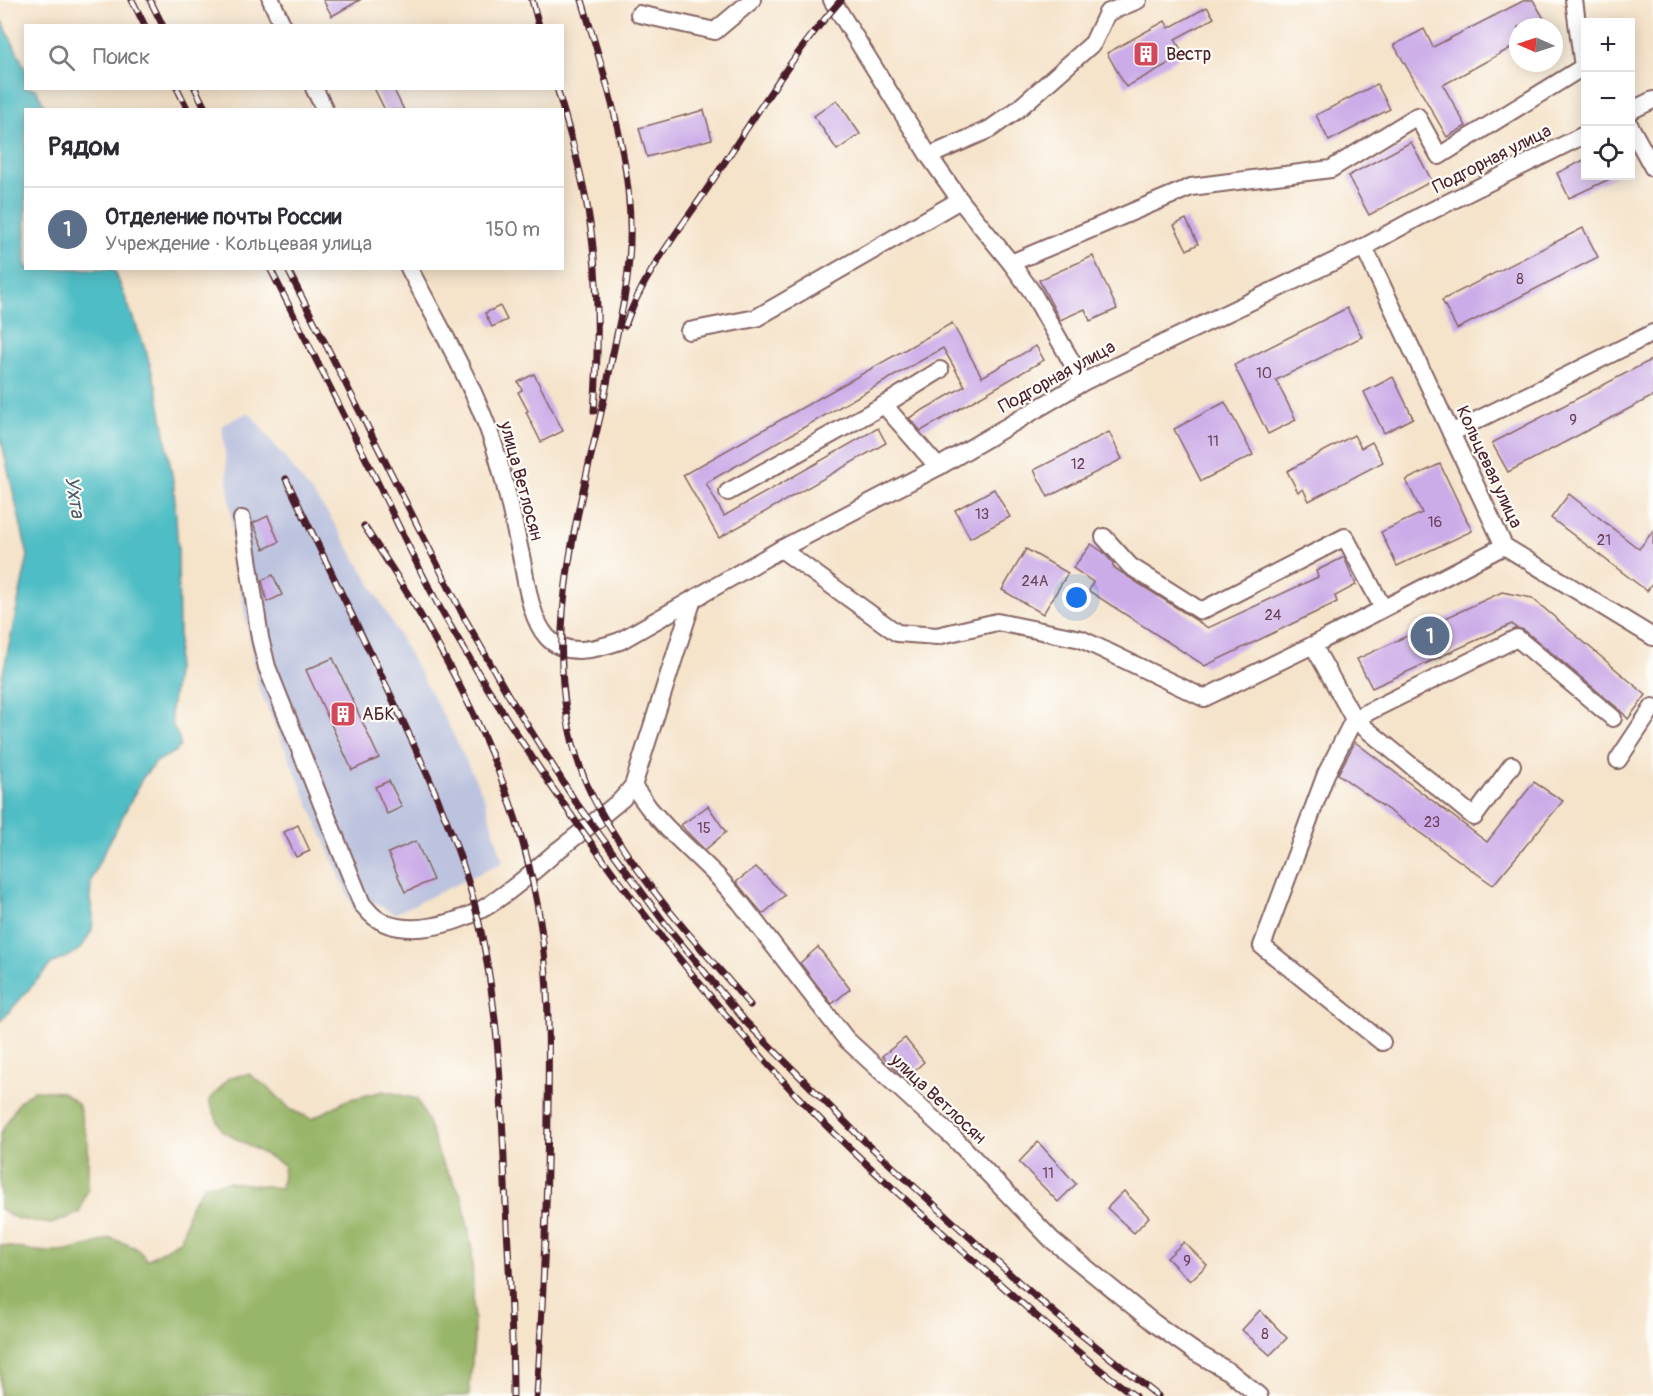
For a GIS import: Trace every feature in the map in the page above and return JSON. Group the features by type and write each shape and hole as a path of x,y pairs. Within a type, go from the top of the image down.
{"street":[{"path":"271,0 282,24"},
{"path":"639,14 715,31 752,0"},
{"path":"832,0 929,156 960,200 1011,263 1048,318 1083,382"},
{"path":"929,156 990,129 1017,110 1093,43 1107,13 1138,0"},
{"path":"1011,263 1191,187 1332,169 1417,116 1439,156 1583,67 1574,0"},
{"path":"315,90 324,108"},
{"path":"1635,109 1653,100"},
{"path":"1635,135 1653,168"},
{"name":"Подгорная улица","path":"553,642 579,651 599,648 620,641 781,549 938,467 1083,382 1365,247 1419,217 1581,136"},
{"path":"689,331 756,318 960,200"},
{"name":"Кольцевая улица","path":"1365,247 1504,546 1653,637"},
{"name":"улица Ветлосян","path":"410,270 462,369 487,427 503,475 535,615 543,631 553,642"},
{"path":"1451,433 1653,333"},
{"path":"728,492 884,405 940,370"},
{"path":"884,405 938,467"},
{"path":"242,519 260,638 267,667 362,904 372,915 395,926 409,928 442,924 476,912 518,884 622,799 633,786 693,599"},
{"path":"1104,537 1130,566 1201,611 1345,537 1383,609"},
{"path":"781,549 897,633 937,636 997,622 1081,639 1204,698 1313,645 1504,546"},
{"path":"1382,1041 1262,946 1326,774 1354,719 1517,638 1613,718"},
{"path":"1313,645 1354,719 1474,817 1512,765"},
{"path":"1618,760 1653,707"},
{"name":"улица Ветлосян","path":"633,786 667,828 717,876 740,902 846,1039 955,1139 1052,1240 1154,1323 1195,1352 1230,1372 1259,1396"}],"shaded area":[{"path":"249,412 329,515 368,579 450,728 484,797 503,862 394,914 374,902 355,911 259,688 237,571 222,425"}],"green space":[{"path":"249,1074 271,1090 291,1110 312,1119 347,1100 384,1091 417,1099 428,1122 441,1161 462,1196 472,1250 474,1339 469,1396 0,1396 0,1245 35,1251 63,1252 111,1238 136,1248 147,1260 181,1240 190,1206 205,1185 228,1182 281,1188 284,1165 222,1131 209,1101 230,1077"},
{"path":"34,1090 62,1092 78,1104 88,1143 88,1188 79,1213 51,1224 18,1219 0,1209 0,1134 19,1102"}],"water":[{"name":"Ухта","path":"0,17 24,66 24,90 36,90 46,108 24,108 24,270 114,270 146,351 158,394 174,486 178,551 179,637 171,710 172,724 180,746 176,751 156,762 143,777 98,864 91,881 92,930 82,947 71,955 52,963 0,1022 0,687 28,556 0,435"}],"building":[{"path":"323,0 360,0 332,16"},
{"path":"1525,0 1533,0 1544,18 1509,18 1509,49 1443,85 1466,126 1447,137 1394,45 1424,29 1433,47"},
{"name":"Вестр","path":"1207,7 1214,18 1175,39 1184,55 1126,87 1107,53 1165,21 1169,28"},
{"path":"1377,84 1390,109 1329,141 1316,115"},
{"path":"375,90 394,90 403,108 384,108"},
{"path":"837,100 860,134 837,150 814,116"},
{"path":"704,110 712,139 647,157 639,128"},
{"path":"1411,142 1432,181 1369,215 1348,176"},
{"path":"1581,161 1581,180 1607,180 1569,198 1557,173"},
{"path":"1186,219 1198,244 1187,250 1174,225"},
{"path":"1583,228 1598,257 1457,329 1442,300"},
{"path":"1093,256 1117,309 1090,321 1085,309 1060,320 1039,280"},
{"path":"500,306 507,320 492,327 485,313"},
{"path":"1347,308 1362,337 1276,380 1296,420 1268,434 1234,365"},
{"path":"952,323 982,377 1036,346 1044,360 921,431 909,418 965,386 943,348 706,483 724,516 878,428 886,443 719,538 683,475"},
{"path":"1653,359 1653,396 1508,472 1492,443"},
{"path":"534,374 563,431 541,442 518,392 522,390 518,382"},
{"path":"1393,377 1413,418 1384,433 1364,392"},
{"path":"1225,402 1253,455 1201,481 1174,429"},
{"path":"1109,432 1122,459 1048,497 1034,470"},
{"path":"1354,435 1361,448 1372,442 1383,462 1309,501 1303,489 1298,492 1287,471"},
{"path":"1440,464 1472,531 1397,566 1381,532 1422,513 1406,480"},
{"path":"994,489 1010,517 970,538 955,510"},
{"path":"1569,494 1639,549 1653,531 1653,583 1647,591 1551,518"},
{"path":"268,516 279,542 264,549 253,523"},
{"path":"1091,544 1103,552 1113,563 1113,567 1208,628 1318,577 1316,571 1344,557 1356,585 1335,596 1337,602 1205,666 1089,591 1093,582 1073,568"},
{"path":"1026,549 1068,573 1043,614 1002,590"},
{"path":"273,575 282,595 267,602 262,580"},
{"path":"1502,592 1532,598 1646,695 1628,719 1524,630 1512,624 1372,688 1357,659"},
{"name":"АБК","path":"333,658 379,758 352,770 306,670"},
{"path":"1355,742 1487,842 1534,782 1563,801 1493,885 1338,774"},
{"path":"389,781 402,807 387,814 375,787"},
{"path":"708,806 726,832 705,850 681,825"},
{"path":"298,825 310,851 296,857 284,832"},
{"path":"416,841 433,880 405,892 388,853"},
{"path":"756,867 785,895 763,914 736,882"},
{"path":"818,947 850,989 832,1004 800,963"},
{"path":"905,1038 924,1062 905,1079 882,1056"},
{"path":"1038,1142 1076,1184 1058,1202 1019,1162"},
{"path":"1124,1191 1149,1217 1134,1233 1107,1208"},
{"path":"1184,1242 1207,1265 1190,1281 1167,1258"},
{"path":"1260,1310 1287,1338 1270,1355 1242,1330"}],"railway":[{"path":"132,0 144,24"},
{"path":"150,0 162,24"},
{"path":"532,0 538,24"},
{"path":"582,0 619,133 629,201 630,235 624,298 580,504 564,596 563,689 571,735 585,780 607,823 646,881 750,1005"},
{"path":"625,326 662,253 788,67 841,0"},
{"path":"178,90 187,108"},
{"path":"196,90 205,108"},
{"path":"558,90 563,108"},
{"path":"564,113 580,172 593,246 597,317 594,411"},
{"path":"271,270 445,617 505,716 569,812 638,906 743,1035 820,1119 880,1177 1027,1308 1135,1396"},
{"path":"288,270 464,617 507,693 575,801 669,929 745,1021 860,1137 1021,1284 1158,1396"},
{"path":"286,479 430,781 452,834 479,924 487,961 500,1072 513,1396"},
{"path":"364,526 418,611 468,702 508,796 535,893 544,947 548,1002 546,1219 537,1396"}],"place":[{"name":"Вестр","path":"1146,54"},
{"name":"Отделение почты России","path":"1430,636"},
{"name":"АБК","path":"343,714"}]}
